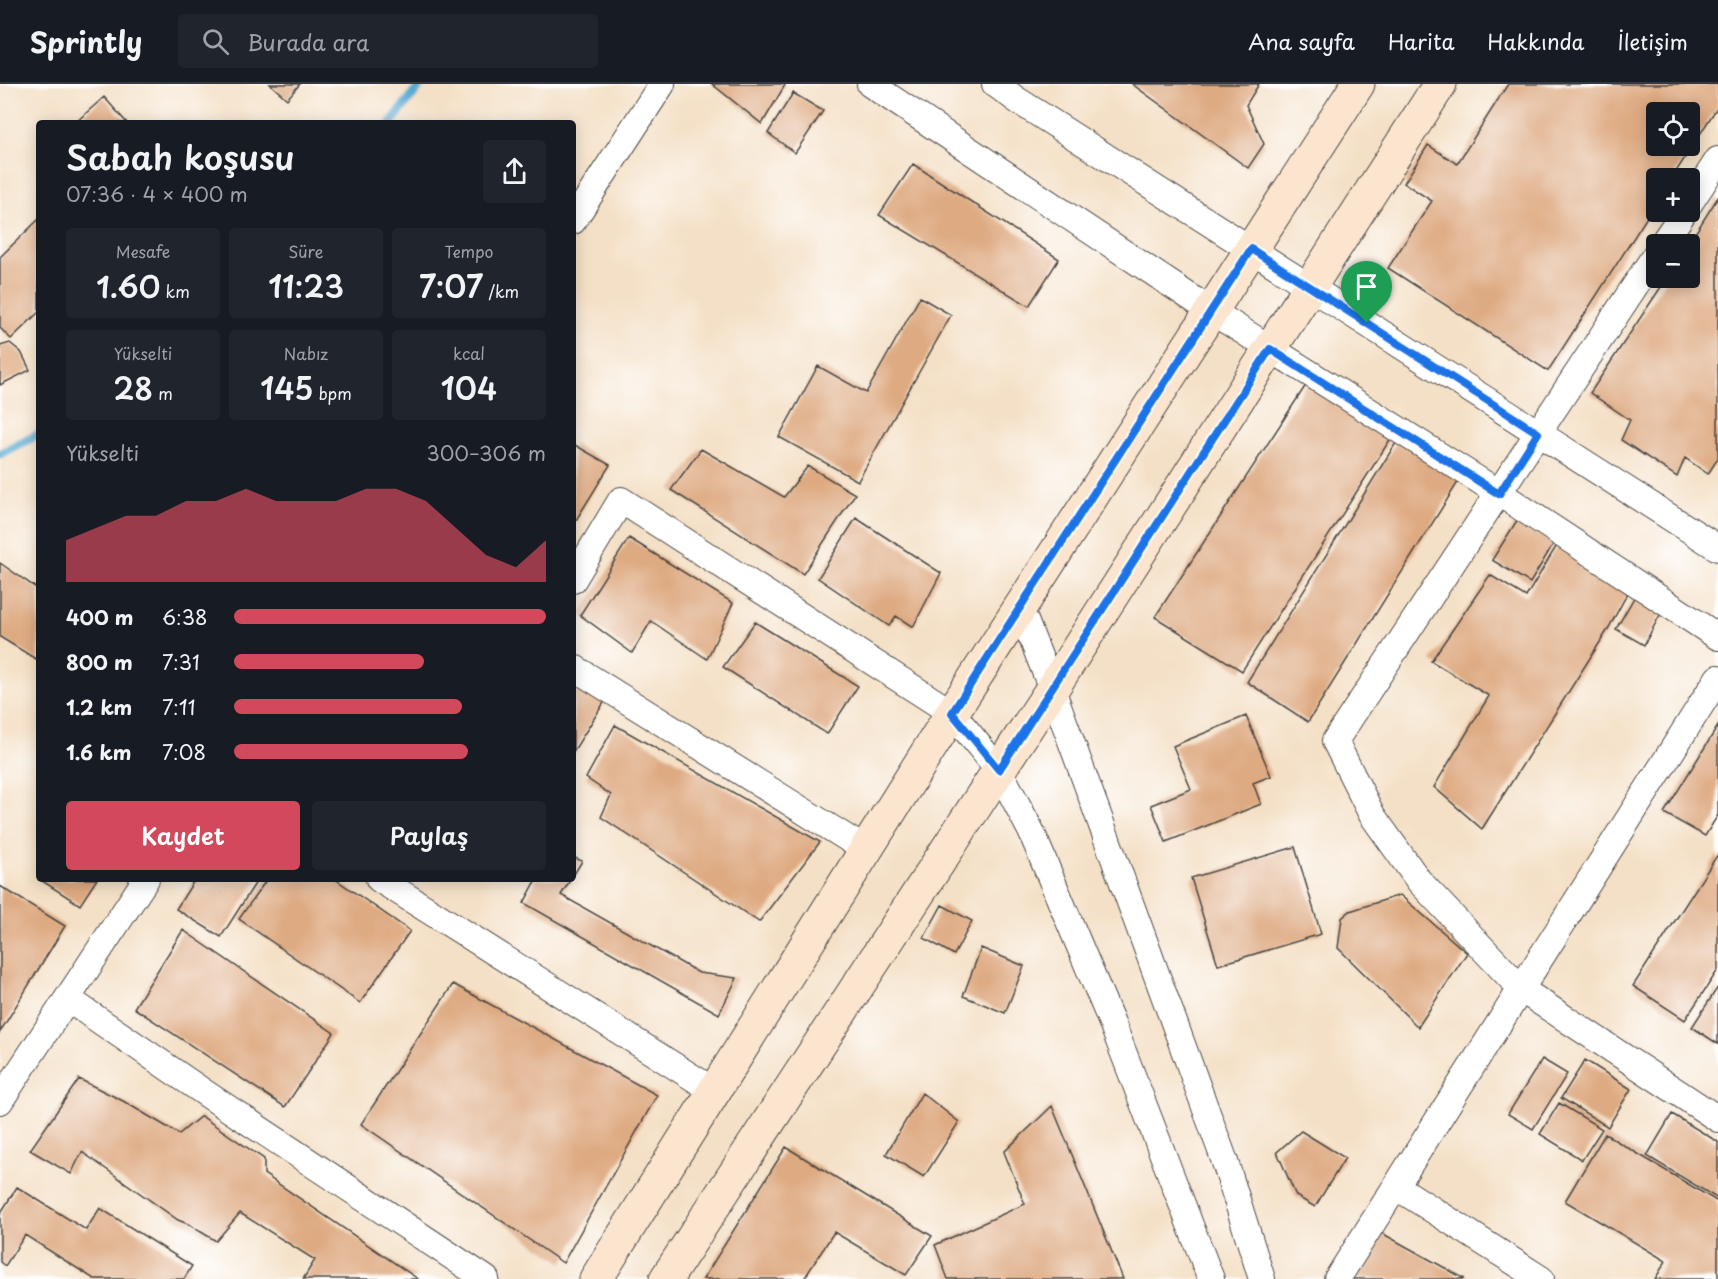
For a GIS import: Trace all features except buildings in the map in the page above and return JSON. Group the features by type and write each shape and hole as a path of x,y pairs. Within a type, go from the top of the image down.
{"main road":[{"path":"596,1279 952,713 1358,84"},
{"path":"666,1279 1052,689 1440,84"}],"street":[{"path":"576,216 662,84"},
{"path":"870,84 1211,311 1499,494 1718,637"},
{"path":"995,84 1022,92 1251,249 1718,548"},
{"path":"1700,187 1718,160"},
{"path":"1646,269 1335,741 1371,815 1419,881 1522,990 1718,1119"},
{"path":"576,575 621,500 952,713 999,770 1030,831 1112,1023 1211,1279"},
{"path":"1020,609 1052,689 1224,1159 1262,1279"},
{"path":"576,670 866,850"},
{"path":"1338,1279 1718,678"},
{"path":"0,1101 144,882"},
{"path":"384,882 714,1091"},
{"path":"68,999 486,1279"},
{"path":"1397,1187 1541,1279"}],"waterway":[{"path":"393,120 421,84"},
{"path":"0,454 36,436"}],"route":[{"path":"1251,249 1367,323 1538,433 1499,494 1270,349 999,770 952,713 1251,249"}]}
